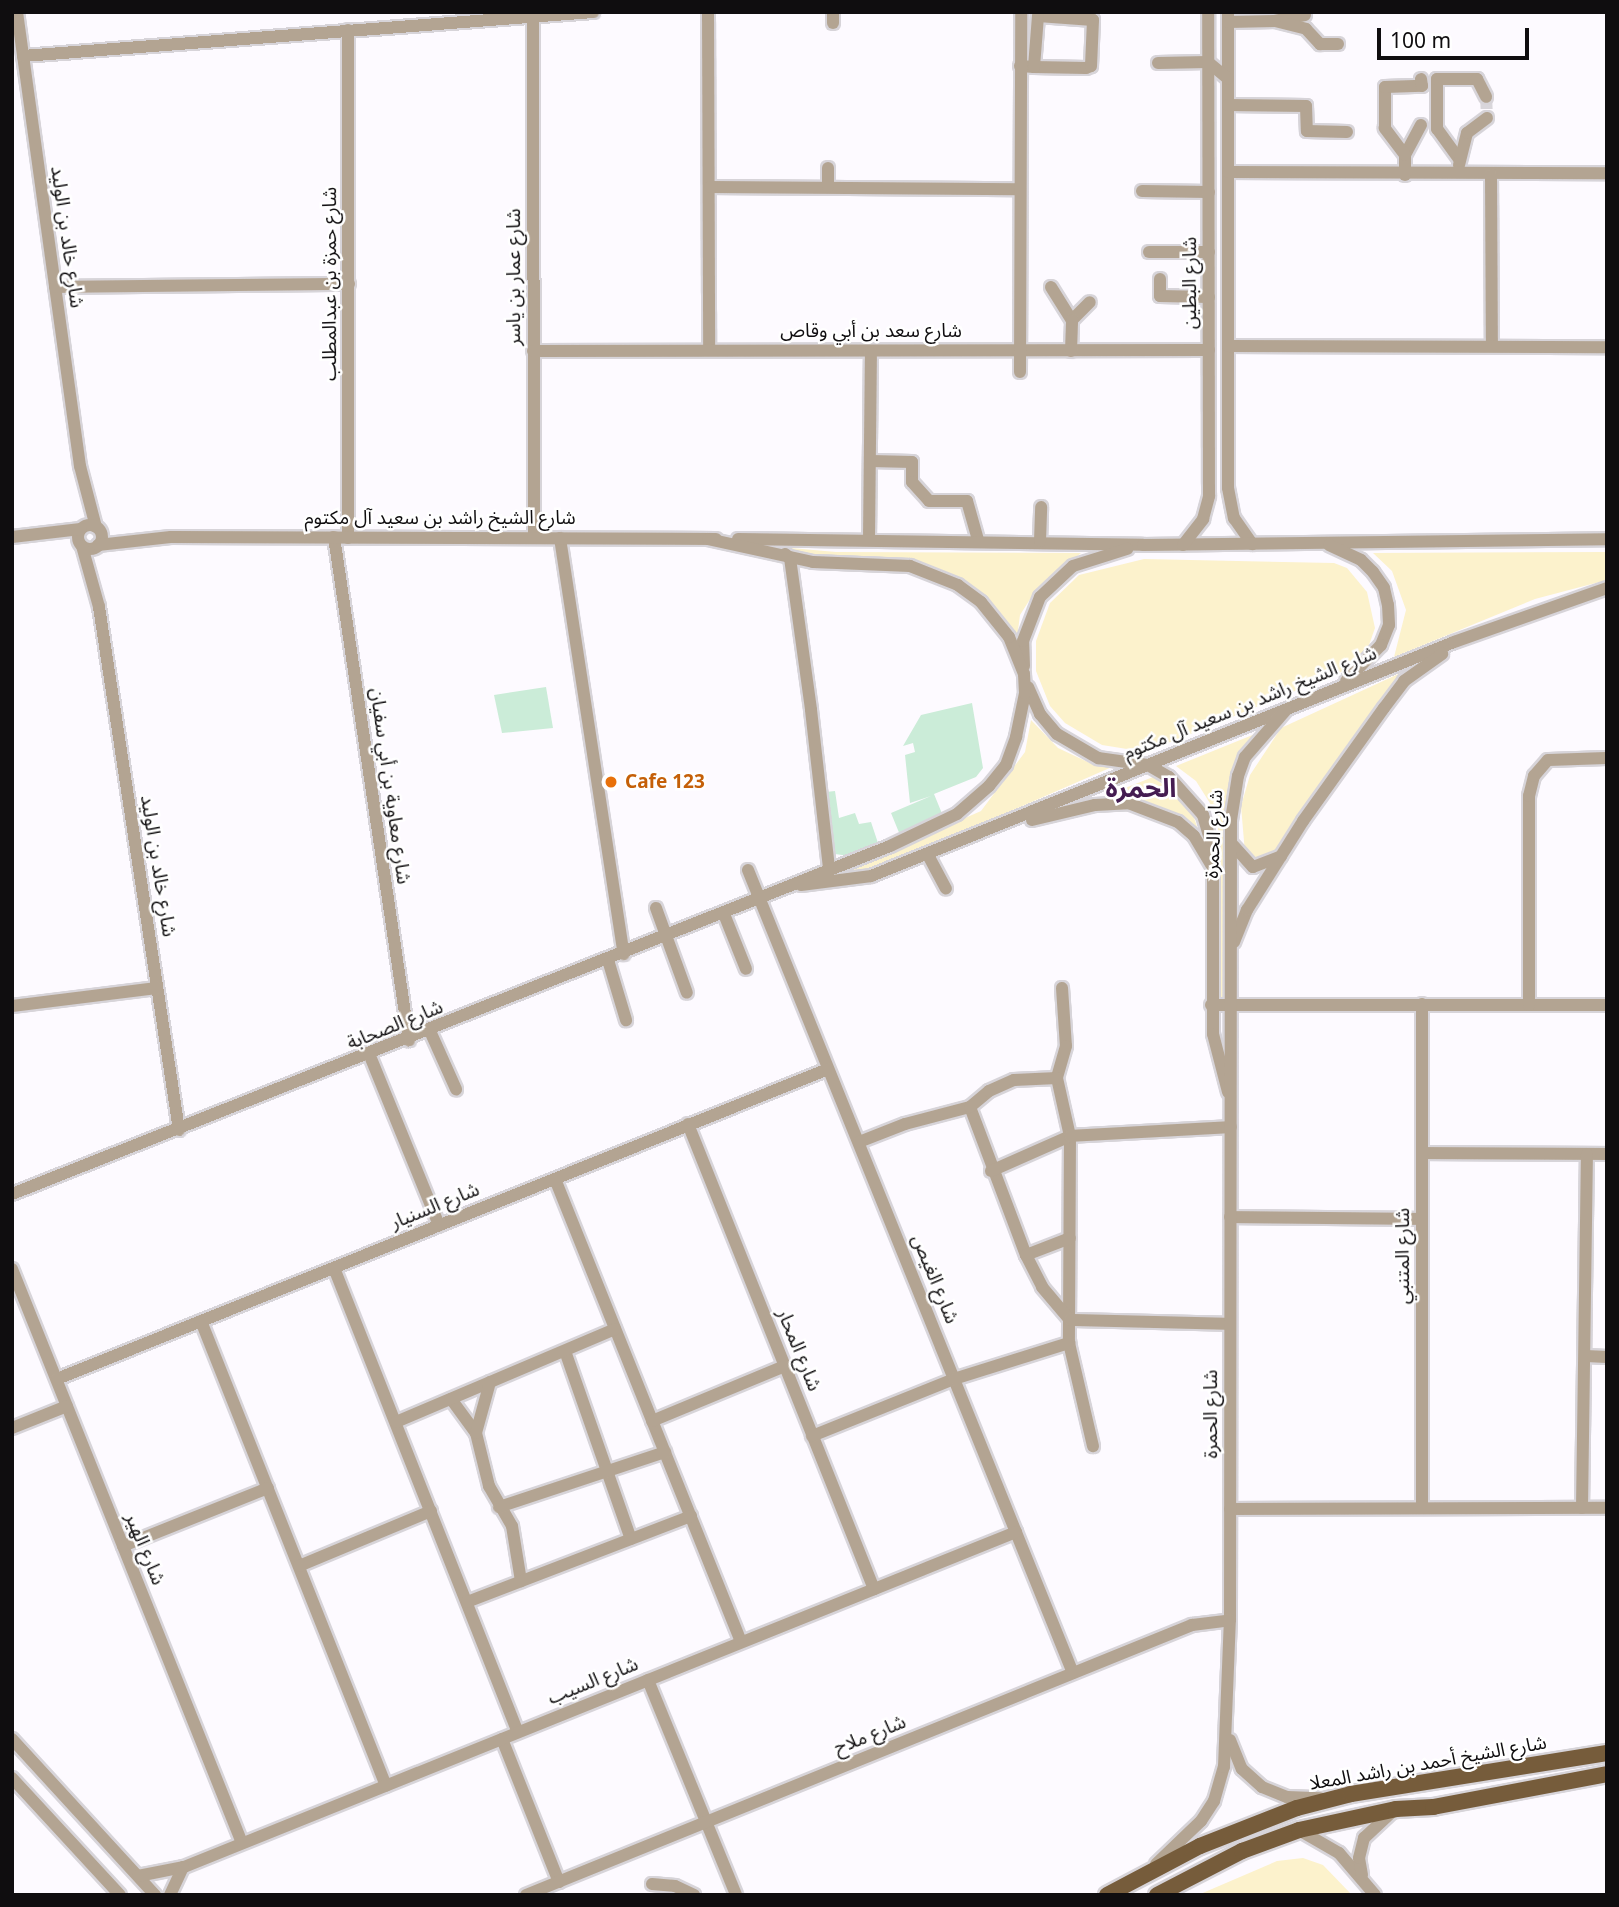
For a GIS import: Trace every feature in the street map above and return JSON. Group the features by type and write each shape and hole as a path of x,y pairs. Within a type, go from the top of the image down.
{"main road":[{"name":"شارع الشيخ أحمد بن راشد المعلا","path":"1107,1895 1149,1871 1247,1826 1333,1798 1607,1753"},
{"name":"شارع الشيخ أحمد بن راشد المعلا","path":"1157,1895 1242,1851 1299,1830 1396,1809 1433,1807 1607,1774"}],"street":[{"name":"شارع خالد بن الوليد","path":"17,12 23,56 19,71 55,287 80,466 82,546 99,607 179,1130"},
{"path":"23,56 593,12"},
{"path":"708,12 709,348"},
{"path":"1021,12 1027,67"},
{"name":"شارع البطين","path":"1183,545 1203,519 1209,496 1208,12"},
{"path":"1275,21 1307,13 1306,30"},
{"path":"1020,372 1020,189 1027,67 1034,19 1045,14 1066,14 1093,20 1091,66 1027,67"},
{"name":"شارع عمار بن ياسر","path":"533,17 534,538"},
{"path":"1228,17 1275,21 1306,30 1320,44 1338,44"},
{"name":"شارع البطين","path":"1228,17 1229,498 1239,528 1252,544"},
{"name":"شارع حمزة بن عبدالمطلب","path":"341,538 349,284 348,30"},
{"path":"1158,63 1208,62 1228,79"},
{"path":"1405,155 1385,128 1385,87 1422,86 1421,79"},
{"path":"1459,159 1437,129 1437,79 1477,79 1486,97"},
{"path":"1228,105 1306,106 1307,131 1347,132"},
{"path":"1460,175 1459,159 1467,133 1487,118"},
{"path":"1405,175 1405,155 1421,125"},
{"path":"828,168 828,187"},
{"path":"1228,172 1405,175 1607,173"},
{"path":"1491,175 1492,346"},
{"path":"710,187 1020,189"},
{"path":"1142,191 1209,192"},
{"path":"1149,252 1209,252"},
{"path":"1160,279 1160,296 1209,297"},
{"path":"55,287 349,284"},
{"path":"1047,287 1072,320 1071,351"},
{"path":"1072,320 1090,302"},
{"path":"1228,346 1607,347"},
{"name":"شارع سعد بن أبي وقاص","path":"533,351 709,348 871,351 1209,350"},
{"path":"869,538 871,351"},
{"path":"871,461 912,462 912,482 929,501 967,500 978,540"},
{"name":"شارع خالد بن الوليد","path":"80,466 97,528 99,607"},
{"path":"1041,507 1041,541"},
{"name":"شارع الشيخ راشد بن سعيد آل مكتوم","path":"82,529 97,528 171,537"},
{"path":"12,538 82,529"},
{"name":"شارع الشيخ راشد بن سعيد آل مكتوم","path":"82,546 171,537 869,538 1143,545 1607,539"},
{"path":"12,538 82,546"},
{"name":"شارع معاوية بن أبي سفيان","path":"341,538 408,1040"},
{"path":"560,538 624,954"},
{"path":"791,538 782,548 790,558 829,869"},
{"name":"شارع الشيخ راشد بن سعيد آل مكتوم","path":"708,539 790,558 910,566 958,585 997,619 1024,674 1025,705 1006,765 974,802 937,825 790,886"},
{"path":"1324,543 1361,560 1384,588 1389,625 1381,645 1356,674 1328,693"},
{"path":"1143,545 1097,556 1056,579 1029,618 1023,641 1024,674 1040,714 1057,734 1098,758 1148,765"},
{"name":"شارع الشيخ راشد بن سعيد آل مكتوم","path":"790,886 872,876 1481,632 1607,588"},
{"path":"1230,956 1247,910 1404,681 1481,632"},
{"name":"شارع الحمرة","path":"1149,1871 1194,1830 1214,1801 1224,1767 1230,1620 1232,800 1241,766 1256,741 1286,710"},
{"path":"1529,1005 1529,796 1539,766 1548,760 1607,758"},
{"name":"شارع الحمرة","path":"1148,765 1169,777 1203,815 1210,834 1213,870 1211,1005 1215,1048 1231,1102"},
{"path":"994,828 1095,805 1128,803 1178,822 1195,836 1213,870"},
{"path":"1231,841 1253,867 1284,854"},
{"path":"928,855 946,889"},
{"name":"شارع الغيص","path":"748,870 1073,1673"},
{"name":"شارع الصحابة","path":"12,1194 370,1056 790,886"},
{"path":"656,908 687,993"},
{"path":"724,914 746,969"},
{"path":"608,960 626,1020"},
{"path":"12,1006 157,988"},
{"path":"1062,988 1066,1046 1057,1078 1070,1136 1069,1343 1093,1446"},
{"name":"شارع المتنبي","path":"1422,1004 1422,1508"},
{"path":"1211,1005 1607,1005"},
{"path":"430,1031 456,1089"},
{"path":"370,1056 439,1225"},
{"name":"شارع السنيار","path":"57,1379 828,1069"},
{"path":"859,1142 918,1119 970,1107 989,1091 1014,1080 1057,1078"},
{"path":"970,1107 991,1171 1026,1255 1042,1287 1070,1320 1230,1324"},
{"name":"شارع المحار","path":"688,1124 874,1589"},
{"path":"991,1171 1070,1136 1231,1127"},
{"path":"1422,1153 1607,1154"},
{"path":"1582,1508 1587,1154"},
{"path":"555,1179 741,1642"},
{"path":"1230,1217 1422,1219"},
{"path":"1026,1255 1070,1238"},
{"path":"334,1268 518,1732"},
{"name":"شارع الهير","path":"12,1269 242,1843"},
{"path":"201,1321 386,1786"},
{"path":"396,1422 615,1329"},
{"path":"812,1436 954,1379 1069,1343"},
{"path":"565,1351 631,1539"},
{"path":"1586,1356 1607,1357"},
{"path":"652,1421 785,1366"},
{"path":"476,1433 490,1382"},
{"path":"451,1399 476,1433 489,1486 512,1526 522,1581"},
{"path":"12,1428 68,1406"},
{"path":"499,1507 607,1469 665,1452"},
{"path":"123,1546 268,1488"},
{"path":"1230,1509 1607,1508"},
{"path":"299,1566 431,1511"},
{"path":"467,1602 691,1516"},
{"name":"شارع السيب","path":"138,1876 184,1867 1016,1532"},
{"name":"شارع ملاح","path":"526,1895 1199,1622 1230,1620"},
{"path":"648,1680 736,1895"},
{"name":"شارع الحمرة","path":"1227,1726 1237,1761 1262,1787 1287,1797 1333,1798"},
{"path":"502,1739 559,1882"},
{"path":"12,1740 155,1895"},
{"path":"13,1780 120,1895"},
{"path":"1364,1878 1359,1858 1364,1838 1396,1809"},
{"path":"1299,1830 1339,1853 1364,1878 1375,1895"},
{"path":"170,1895 184,1867"},
{"path":"652,1885 675,1886 694,1895"}],"green space":[{"path":"546,687 553,728 502,733 494,695"},
{"path":"972,703 983,768 976,777 934,794 943,816 900,835 891,813 931,796 910,803 905,755 915,752 913,743 903,746 921,715"},
{"path":"835,791 839,818 855,813 859,824 871,822 878,843 849,856 835,854 826,792"}],"sand":[{"path":"791,548 836,552 1081,553 1034,593 1020,615 1017,638 996,608 972,587 944,574 792,556"},
{"path":"1607,552 1607,580 1535,599 1394,657 1406,610 1392,571 1373,553"},
{"path":"1144,559 1334,563 1347,568 1367,592 1375,628 1369,645 1346,670 1171,742 1127,749 1102,745 1065,723 1050,706 1036,671 1036,641 1050,603 1079,575"},
{"path":"1407,670 1367,726 1354,736 1276,850 1258,863 1245,853 1241,806 1250,775 1281,728"},
{"path":"1031,720 1058,748 1092,764 1112,767 870,872 838,874 981,811 1025,752"},
{"path":"1255,734 1234,775 1226,998 1219,998 1218,816 1196,781 1176,766"},
{"path":"1153,777 1190,805 1203,845 1189,825 1149,802 1100,798"},
{"path":"1303,1858 1323,1865 1352,1895 1198,1895 1277,1861"}],"tunnel":[{"path":"1486,97 1487,118"}],"place":[{"name":"Cafe 123","path":"611,782"}],"district":[{"name":"الحمرة","path":"1141,788"}]}
